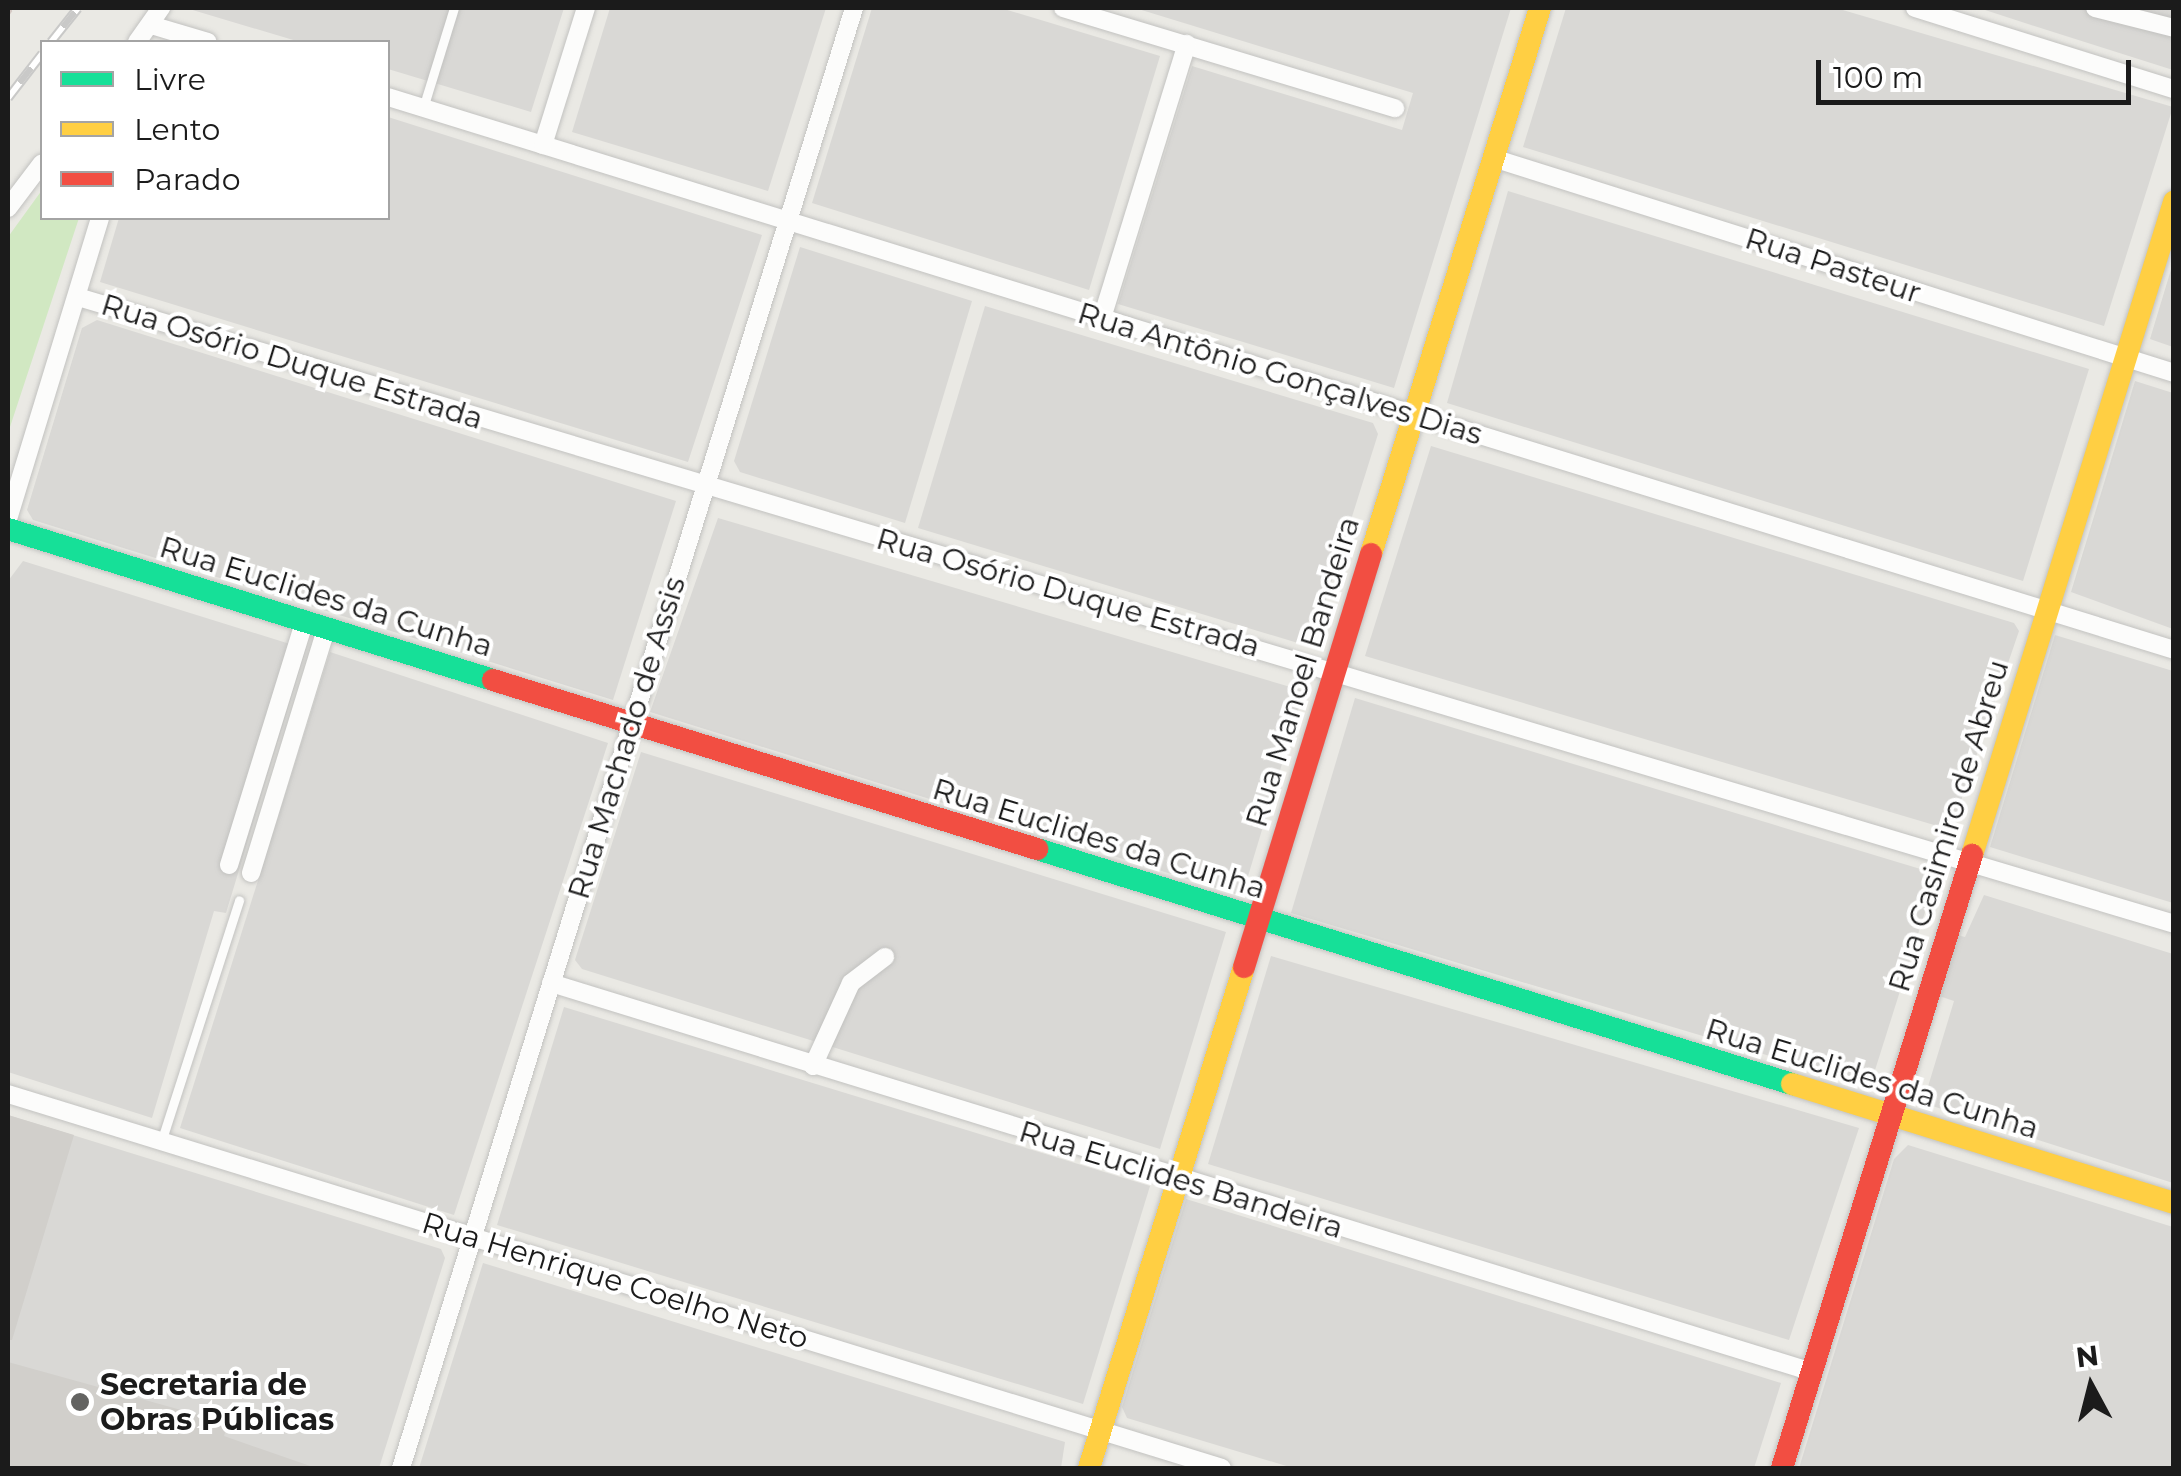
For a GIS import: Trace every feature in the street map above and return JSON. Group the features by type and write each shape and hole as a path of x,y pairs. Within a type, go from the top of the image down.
{"street":[{"path":"162,8 144,36 187,40"},
{"path":"543,144 586,8"},
{"name":"Rua Machado de Assis","path":"401,1468 854,8"},
{"path":"1063,8 1395,108"},
{"name":"Rua Manoel Bandeira","path":"1089,1468 1540,8"},
{"path":"1915,8 2174,89"},
{"path":"2096,8 2174,28"},
{"path":"1102,318 1187,44"},
{"name":"Rua Antônio Gonçalves Dias","path":"390,98 2174,650"},
{"name":"Rua Pasteur","path":"1493,158 2174,373"},
{"path":"8,208 40,166"},
{"name":"Rua Casimiro de Abreu","path":"1782,1468 2174,202"},
{"path":"8,519 99,220"},
{"name":"Rua Osório Duque Estrada","path":"78,297 2174,924"},
{"name":"Rua Euclides da Cunha","path":"8,529 2174,1203"},
{"path":"230,864 315,625"},
{"path":"252,873 315,625"},
{"path":"813,1066 850,983 885,957"},
{"name":"Rua Euclides Bandeira","path":"551,983 1178,1180 1812,1372"},
{"name":"Rua Henrique Coelho Neto","path":"8,1094 1222,1468"}],"lane":[{"path":"423,108 454,8"},
{"path":"161,1142 239,900"}],"path":[{"path":"8,14 12,8"}],"shaded area":[{"path":"186,8 564,8 531,112 390,70 390,40 293,40"},
{"path":"610,8 826,8 768,191 572,132"},
{"path":"872,8 1001,8 1160,56 1089,290 812,203"},
{"path":"1135,8 1511,8 1394,388 1118,304 1192,66 1402,130 1413,93"},
{"path":"1566,8 1836,8 2173,107 2104,326 1523,147"},
{"path":"1979,8 2173,8 2173,70 2028,24"},
{"path":"390,118 762,235 688,462 100,282 118,220 390,220"},
{"path":"1508,191 2089,369 2023,581 1447,403"},
{"path":"800,247 972,301 905,523 740,472 734,461"},
{"path":"2173,263 2173,347 2150,339"},
{"path":"985,306 1373,423 1378,434 1311,647 918,528"},
{"path":"97,320 676,501 613,700 33,520 27,510 82,328"},
{"path":"2135,381 2173,393 2173,629 2071,592"},
{"path":"1431,446 2014,623 2019,631 1951,830 1365,656"},
{"path":"718,518 1304,691 1242,896 650,712"},
{"path":"23,561 306,649 226,913 214,911 152,1118 8,1072 8,581"},
{"path":"2055,635 2173,671 2173,903 1990,847"},
{"path":"330,652 608,743 454,1215 180,1128"},
{"path":"1355,698 1937,874 1870,1086 1291,913"},
{"path":"641,752 1226,932 1160,1149 582,969 575,960"},
{"path":"1984,895 2173,954 2173,1183 1923,1103 1954,1001 1939,996 1957,935 1965,937"},
{"path":"1271,956 1859,1128 1789,1340 1208,1164"},
{"path":"564,1007 1150,1186 1083,1404 497,1225"},
{"path":"8,1115 441,1249 445,1258 379,1468 8,1468"},
{"path":"1908,1145 2173,1227 2173,1468 1799,1468 1894,1159"},
{"path":"1186,1199 1781,1383 1754,1468 1293,1468 1127,1418 1122,1407"},
{"path":"483,1263 1065,1442 1061,1468 419,1468"}],"green space":[{"path":"40,193 40,220 78,220 8,433 8,237"}],"building":[{"path":"8,1115 74,1135 12,1340 8,1340"},
{"name":"Secretaria de Obras Públicas","path":"8,1362 228,1423 224,1436 316,1468 8,1468"}],"railway":[{"path":"53,40 78,8"},
{"path":"8,98 40,57"}],"traffic: fast":[{"path":"8,529 493,680"},
{"path":"1037,849 1792,1084"}],"traffic: slow":[{"path":"1371,554 1540,8"},
{"path":"1972,855 2174,202"},
{"path":"1089,1468 1244,967"},
{"path":"1792,1084 2174,1203"}],"traffic: jam":[{"path":"1244,967 1371,554"},
{"path":"493,680 1037,849"},
{"path":"1782,1468 1972,855"}],"place":[{"name":"Secretaria de Obras Públicas","path":"80,1402"}]}
